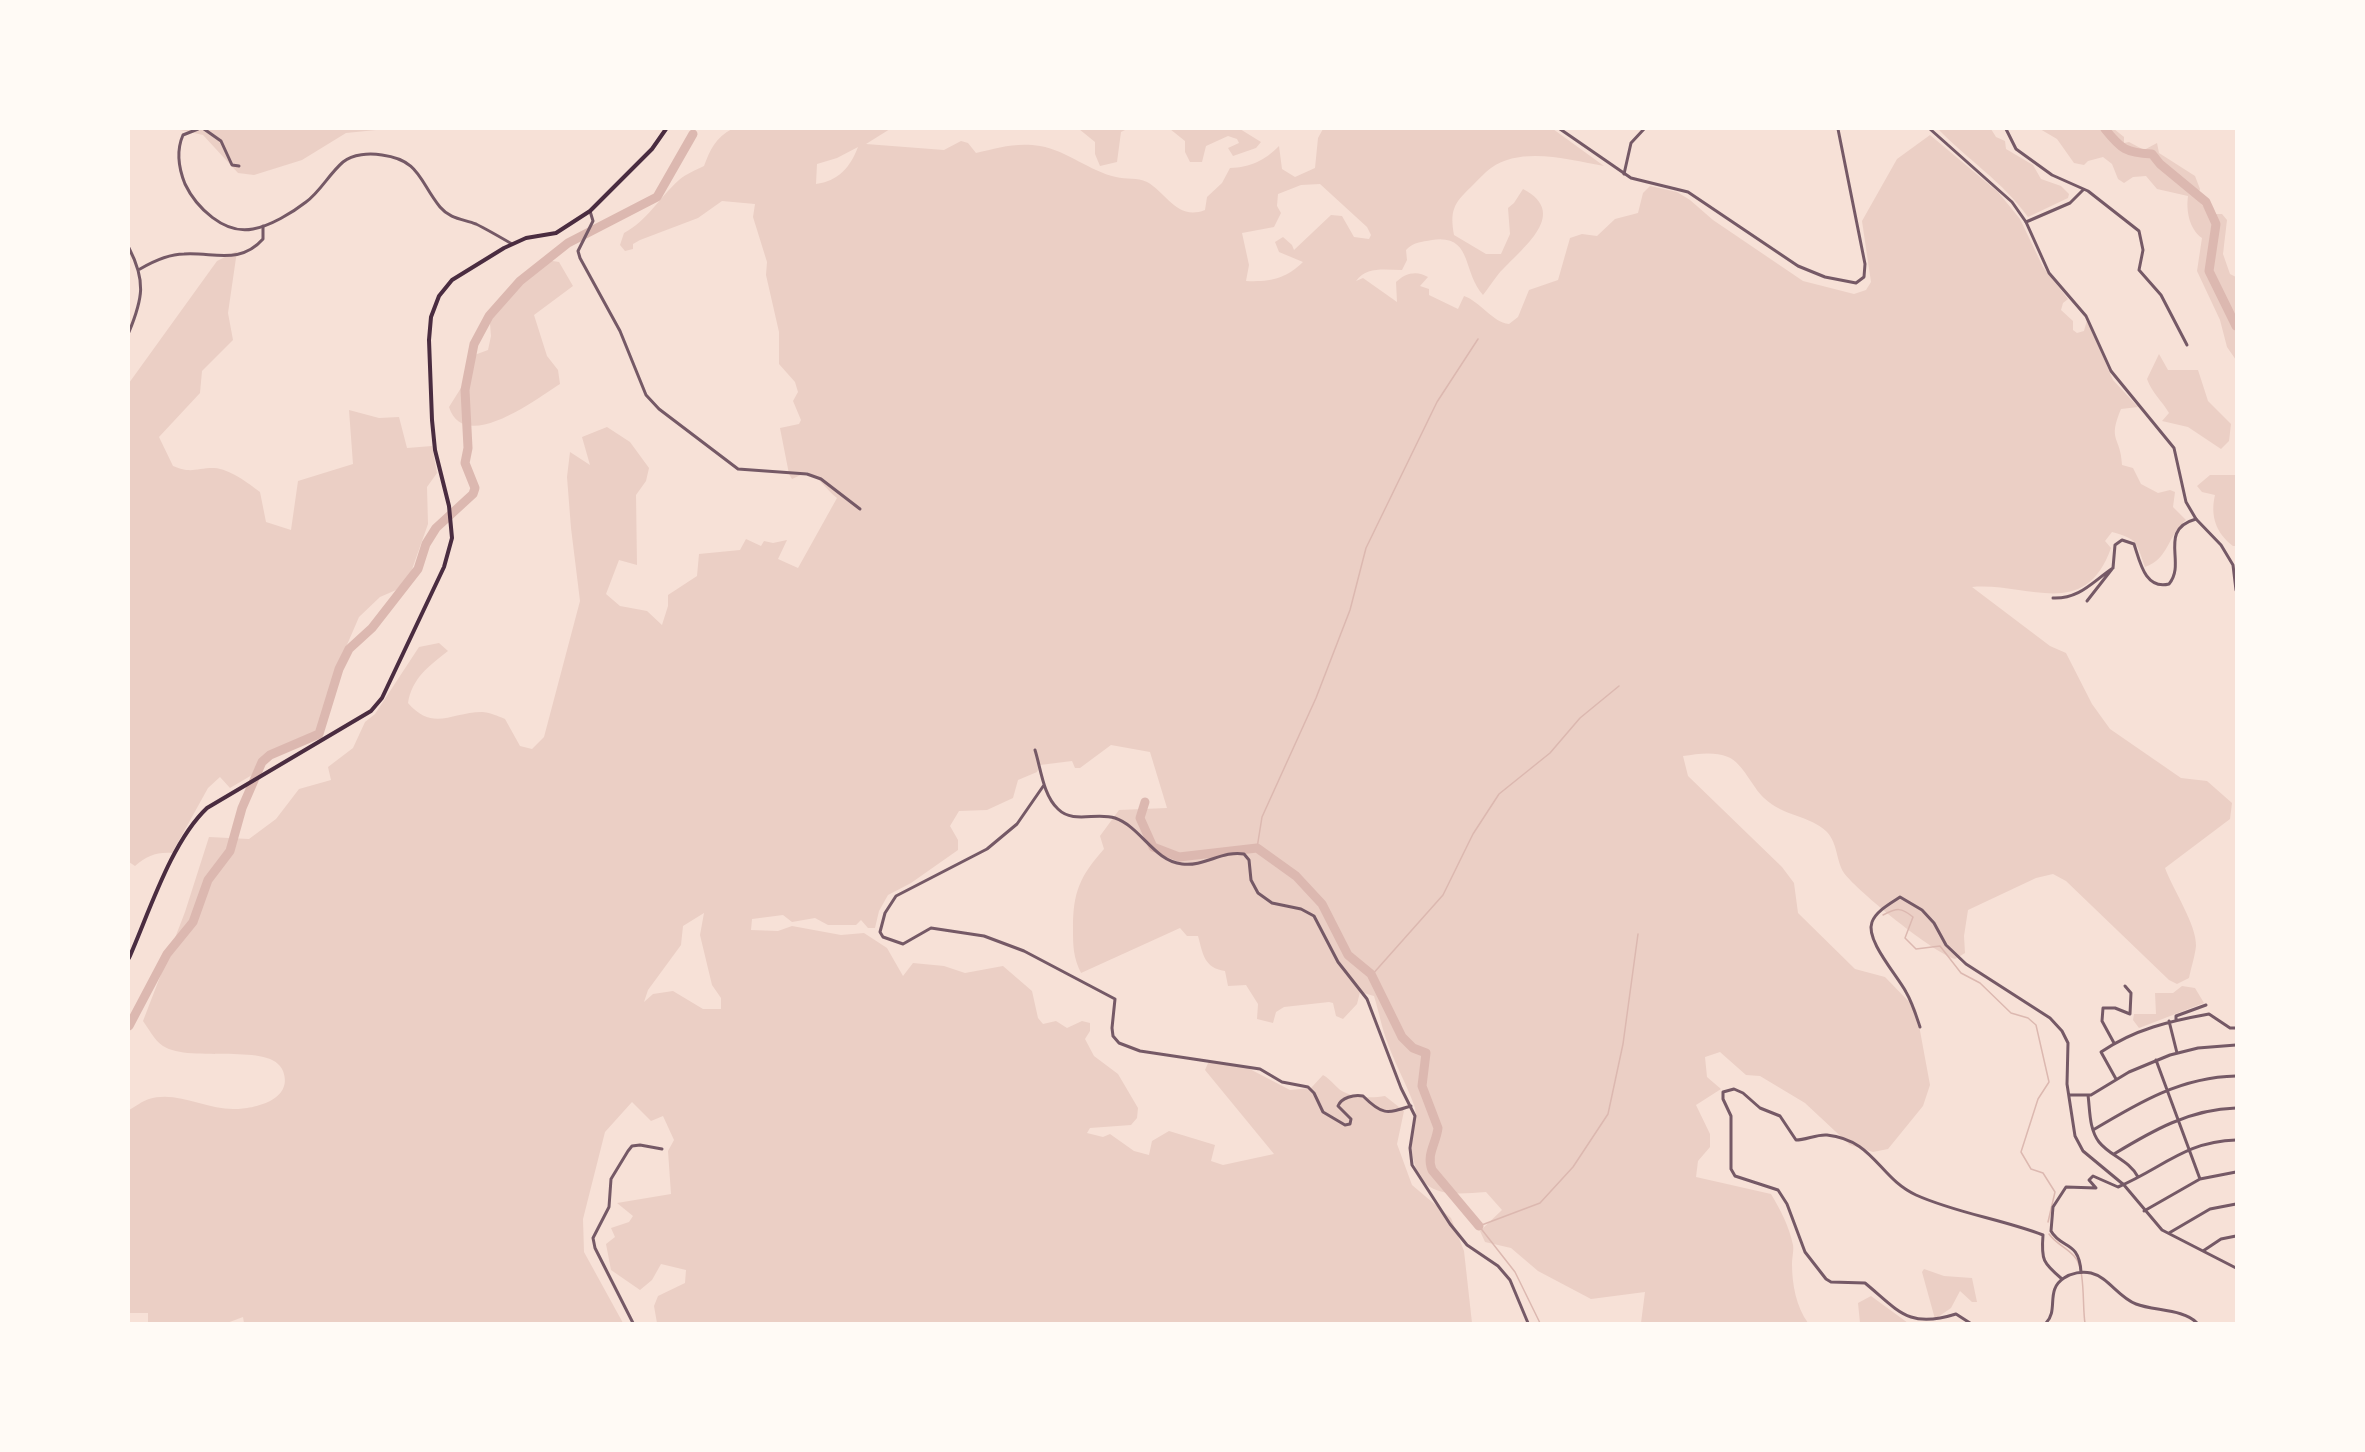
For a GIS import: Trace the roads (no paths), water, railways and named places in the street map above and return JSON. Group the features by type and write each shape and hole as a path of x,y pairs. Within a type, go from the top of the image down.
{"main road":[{"path":"129,958 185,833 207,808 360,719 377,705 444,567 452,538 451,521 432,430 429,340 431,317 444,286 512,244 556,233 590,211 652,150 666,129"}],"street":[{"path":"198,129 183,135 178,145 179,161 185,183 195,201 208,214 229,226 248,230 263,226 307,202 343,162 353,156 381,154 401,158 411,165 440,207 451,217 474,223 512,244"},
{"path":"204,129 220,141 232,165 239,166"},
{"path":"1560,129 1624,174 1639,181 1688,192 1798,266 1825,277 1856,283 1864,277 1865,264 1838,129"},
{"path":"1624,174 1631,143 1644,129"},
{"path":"1932,129 2012,202 2026,222 2049,273 2086,316 2111,371 2174,448 2186,502 2196,519 2221,544 2234,565 2236,590"},
{"path":"2006,129 2016,149 2052,175 2083,190 2140,234 2143,250 2139,270 2161,295 2187,345"},
{"path":"2026,222 2070,203 2083,190"},
{"path":"590,211 593,221 578,251 580,258 621,331 646,395 659,409 738,469 807,474 821,479 860,509"},
{"path":"140,269 182,254 219,257 246,253 263,239 263,226"},
{"path":"129,248 140,269 140,303 129,332"},
{"path":"2087,601 2113,568 2117,541 2128,540 2134,544 2144,572 2151,582 2160,586 2169,584 2175,573 2174,537 2182,526 2196,519"},
{"path":"2053,597 2068,597 2080,593 2113,568"},
{"path":"1035,750 1044,785 1060,812 1075,817 1103,816 1125,822 1170,861 1200,864 1232,853 1247,857 1254,886 1264,899 1301,909 1314,916 1333,954 1373,1009 1395,1073 1411,1106 1415,1121 1410,1148 1412,1165 1449,1224 1467,1245 1498,1266 1510,1280 1528,1323"},
{"path":"1044,785 1017,824 987,849 896,896 885,913 880,932 883,938 903,944 925,930 942,928 984,936 1009,945 1068,973 1115,999 1112,1028 1113,1036 1119,1043 1140,1051 1260,1069 1288,1084 1308,1087 1314,1093 1323,1112 1345,1125 1350,1124 1352,1119 1338,1106 1341,1101 1349,1097 1363,1096 1372,1106 1383,1112 1411,1106"},
{"path":"1920,1027 1908,994 1878,948 1871,931 1877,914 1900,897 1922,910 1935,922 1946,945 1966,964 2056,1023 2067,1038 2069,1095 2078,1143 2088,1157 2124,1185 2144,1211 2169,1233 2236,1268"},
{"path":"2114,1044 2102,1021 2103,1008 2115,1008 2130,1014 2131,993 2125,986"},
{"path":"2176,1020 2176,1016 2206,1005"},
{"path":"2116,1079 2101,1052 2114,1044 2169,1021 2209,1014 2230,1028 2236,1028"},
{"path":"2169,1021 2177,1053"},
{"path":"2069,1095 2088,1095 2156,1060 2177,1053 2236,1045"},
{"path":"2156,1060 2200,1179"},
{"path":"2093,1130 2142,1101 2167,1090 2205,1080 2236,1076"},
{"path":"1970,1323 1956,1314 1941,1320 1919,1319 1886,1304 1865,1283 1831,1282 1826,1279 1805,1252 1788,1204 1778,1190 1735,1176 1731,1169 1731,1116 1723,1099 1724,1092 1734,1089 1743,1093 1760,1108 1780,1116 1796,1140 1808,1140 1824,1134 1855,1141 1892,1177 1914,1194 2043,1235 2042,1257 2047,1266 2062,1280"},
{"path":"2088,1095 2093,1130 2098,1141 2133,1168 2138,1177"},
{"path":"2114,1154 2154,1130 2178,1120 2201,1112 2236,1108"},
{"path":"2081,1272 2074,1250 2067,1243 2056,1238 2051,1231 2057,1199 2066,1186 2096,1188 2089,1180 2093,1176 2118,1187 2189,1149 2209,1143 2236,1140"},
{"path":"633,1323 597,1253 592,1238 609,1207 611,1179 628,1151 632,1146 640,1145 662,1149"},
{"path":"2144,1211 2200,1179 2236,1172"},
{"path":"2169,1233 2210,1209 2236,1204"},
{"path":"2203,1251 2222,1239 2236,1236"},
{"path":"2046,1323 2051,1315 2054,1288 2062,1280 2081,1272 2093,1273 2132,1303 2188,1316 2197,1323"}],"waterway":[{"path":"2105,129 2125,149 2152,154 2160,164 2206,202 2216,224 2209,271 2236,326"},
{"path":"129,1026 167,954 193,922 208,880 230,851 242,808 262,762 270,755 319,734 339,669 349,649 372,628 418,569 426,544 436,528 473,494 475,488 465,463 468,448 465,390 474,344 489,316 520,281 568,243 657,197 693,134"},
{"path":"1257,848 1262,817 1316,698 1350,610 1366,548 1437,402 1478,339"},
{"path":"1371,976 1443,895 1473,834 1499,794 1550,753 1580,718 1619,686"},
{"path":"1145,802 1140,818 1153,847 1179,857 1257,848 1296,876 1322,904 1348,955 1371,974 1402,1037 1413,1048 1426,1053 1422,1086 1438,1128 1430,1164 1432,1170 1479,1226"},
{"path":"1883,915 1899,910 1909,914 1913,917 1905,938 1916,949 1940,946 1961,973 1980,983 2011,1013 2028,1018 2036,1025 2049,1082 2038,1099 2021,1152 2031,1169 2043,1173 2055,1192 2048,1222"},
{"path":"1540,1323 1515,1272 1479,1226 1540,1203 1573,1167 1608,1114 1623,1044 1638,934"},
{"path":"2049,1234 2078,1262 2082,1278 2085,1323"}]}
